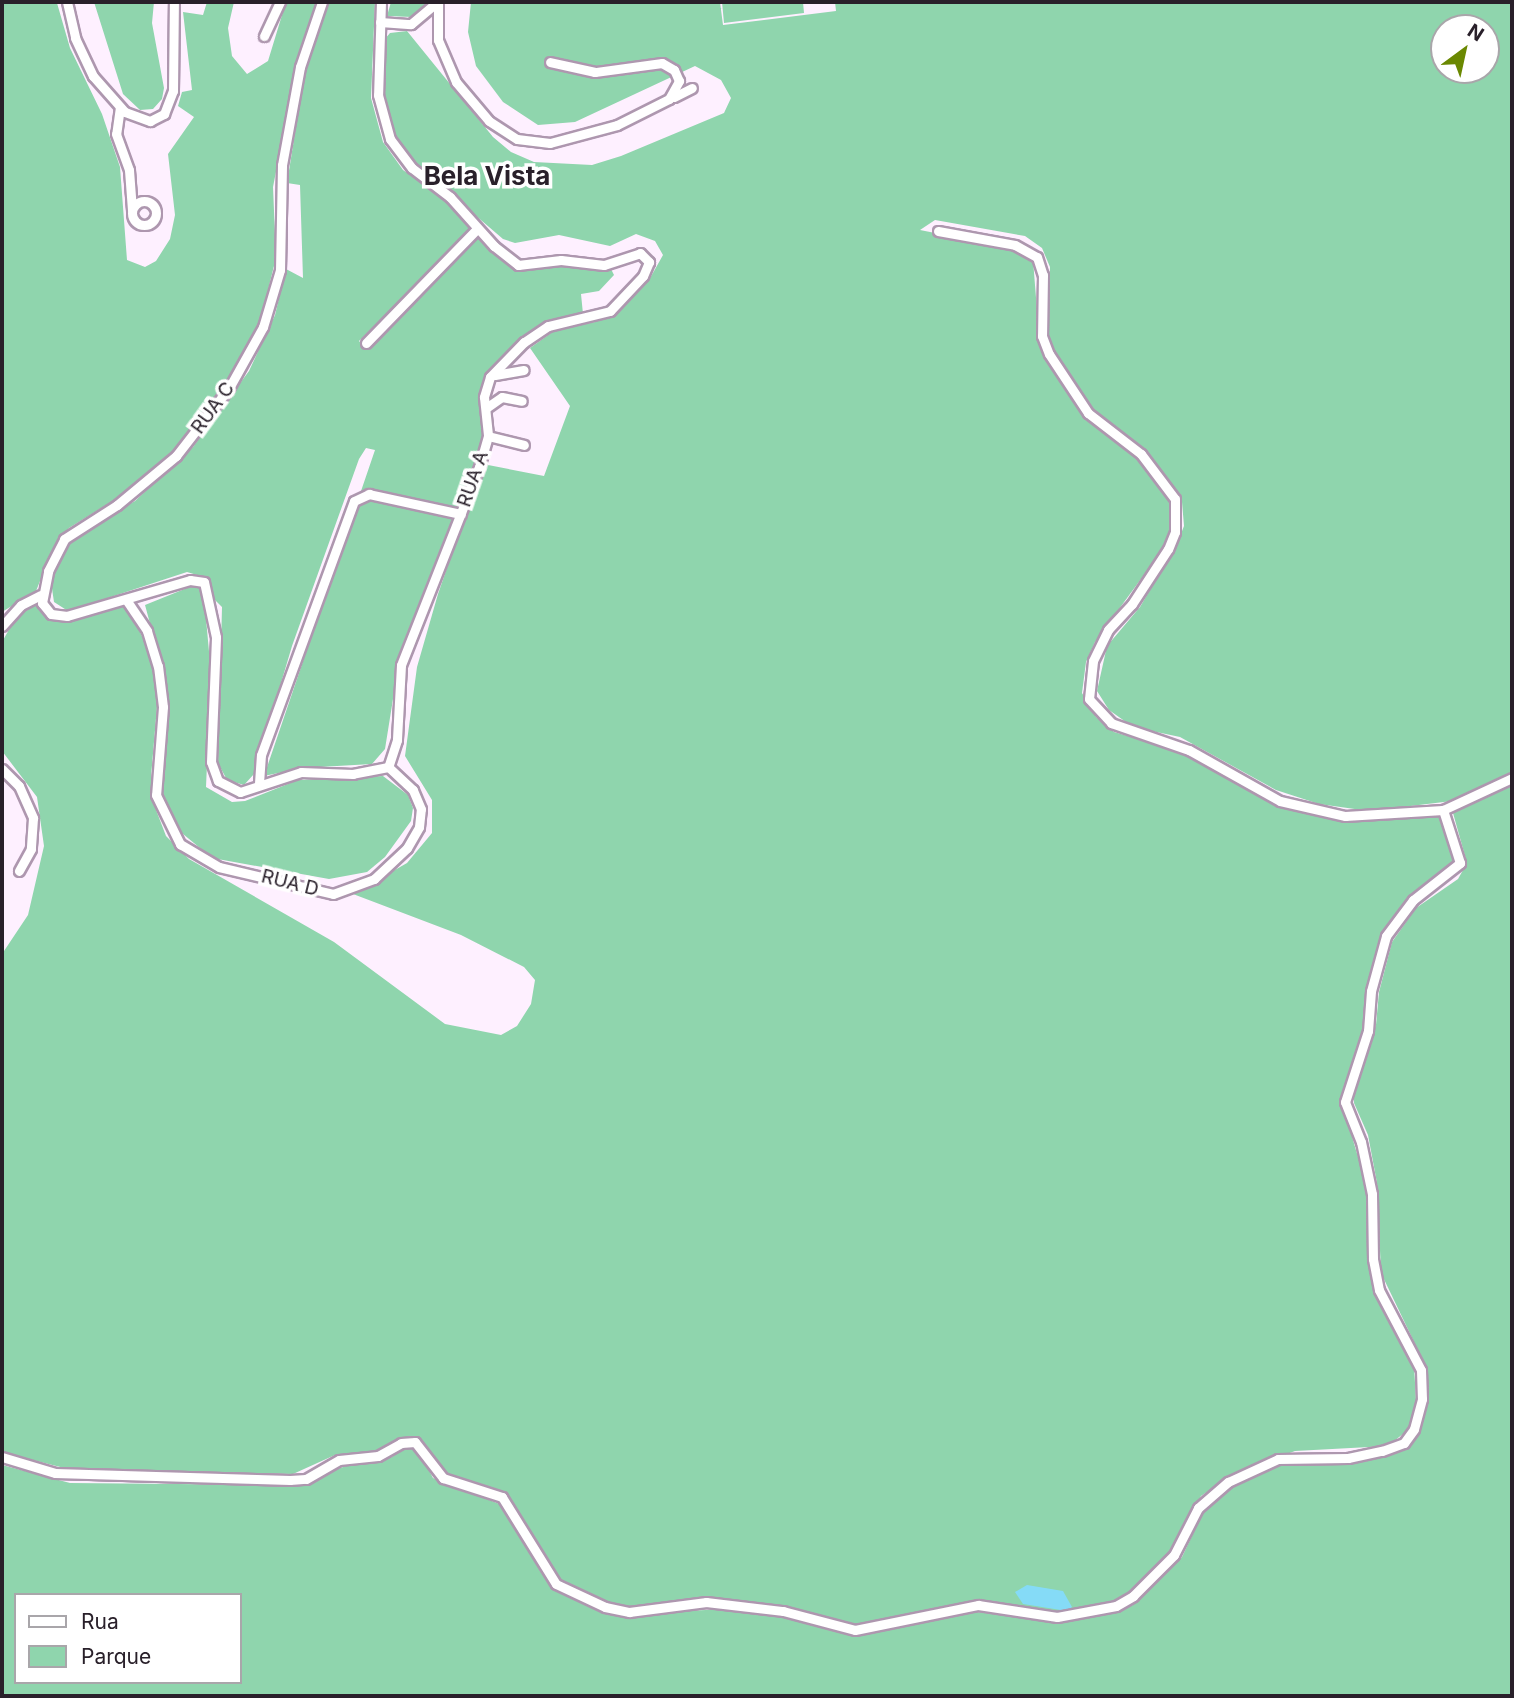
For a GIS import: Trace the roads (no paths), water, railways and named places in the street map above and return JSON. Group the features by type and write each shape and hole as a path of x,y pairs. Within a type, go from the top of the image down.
{"street":[{"path":"67,2 81,54 120,107 150,121 158,119 168,106 174,85 174,2"},
{"path":"264,36 279,2"},
{"name":"RUA C","path":"41,595 64,540 117,505 176,456 229,388 263,327 280,270 282,165 300,67 322,2"},
{"path":"381,2 378,95 390,139 412,169 450,197 477,229 518,265 561,260 604,265 640,253 649,259 647,270 610,311 548,326 490,377"},
{"path":"380,22 411,24 437,2"},
{"path":"437,2 438,40 456,82 489,121 511,137 544,144 574,138 617,125 692,88"},
{"path":"550,62 595,72 662,63 674,70 679,81 669,99"},
{"path":"120,107 116,134 129,170 132,210"},
{"path":"366,343 477,229"},
{"path":"937,231 1015,244 1037,257 1042,275 1042,335 1049,354 1088,413 1141,454 1175,499 1175,532 1168,549 1132,604 1108,630 1093,661 1088,685 1089,699 1097,710 1118,729 1173,742 1269,796 1314,811 1379,816 1443,810 1512,778"},
{"path":"490,377 524,370"},
{"name":"RUA A","path":"388,766 397,740 401,665 461,514 488,436 485,389 490,377"},
{"path":"486,408 502,397 522,401"},
{"path":"488,436 524,445"},
{"path":"259,783 261,755 355,501 369,494 461,514"},
{"path":"2,626 21,605 41,595 46,610 57,617 127,601 190,580 204,582 212,606 217,662 213,773 231,790 250,789 259,783 301,772 354,774 388,766"},
{"name":"RUA D","path":"127,601 147,631 158,666 163,707 155,777 159,808 172,834 192,854 219,867 333,894 351,890 380,874 407,848 419,827 418,799 388,766"},
{"path":"2,769 19,786 33,818 31,849 19,871"},
{"path":"2,1457 55,1473 290,1480 306,1479 339,1460 378,1456 401,1443 415,1442 443,1478 494,1493 509,1504 556,1584 605,1607 629,1612 706,1602 783,1611 855,1630 978,1605 1058,1617 1116,1606 1133,1596 1174,1556 1198,1508 1228,1482 1278,1459 1348,1458 1382,1451 1404,1443 1414,1429 1422,1399 1421,1370 1379,1290 1368,1172 1345,1102 1368,1031 1371,991 1386,936 1413,900 1460,863 1443,810"}],"water":[{"path":"1027,1585 1063,1591 1072,1607 1067,1611 1023,1604 1015,1592"}],"district":[{"name":"Bela Vista","path":"487,176"}]}
